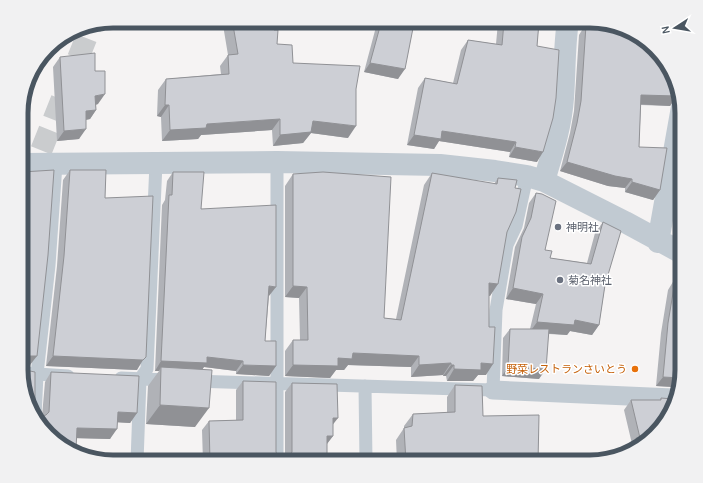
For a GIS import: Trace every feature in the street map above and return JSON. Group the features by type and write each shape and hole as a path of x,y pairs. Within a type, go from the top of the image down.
{"street":[{"path":"535,179 560,129 567,28"},
{"path":"658,242 675,146"},
{"path":"28,164 277,162 440,165 496,171 535,179 625,222 658,242 675,250"},
{"path":"493,390 670,398"}],"lane":[{"path":"277,162 277,455"},
{"path":"137,455 140,379 147,369 156,163"},
{"path":"36,404 37,374 50,265 56,164"},
{"path":"108,377 276,384 493,390 496,310 508,246 535,179"},
{"path":"28,373 84,376"},
{"path":"365,386 366,455"}],"building":[{"path":"234,28 274,28 274,30 278,30 277,44 292,45 293,63 360,66 356,89 356,126 313,121 311,132 280,135 280,119 207,124 206,128 170,130 169,105 165,105 166,79 229,74 228,55 238,54"},
{"path":"380,28 413,28 405,69 370,63"},
{"path":"503,28 538,28 537,46 559,50 556,98 553,118 543,152 515,147 516,142 442,131 441,139 414,135 425,78 457,84 468,40 502,45"},
{"path":"586,28 606,30 632,39 654,57 664,71 673,96 641,95 639,147 667,148 660,190 632,182 632,179 615,176 567,162 581,101"},
{"path":"95,53 95,71 105,71 105,94 95,96 96,110 86,111 86,129 64,131 60,57"},
{"path":"54,170 48,255 37,356 28,356 28,172"},
{"path":"70,170 106,170 105,198 153,196 146,357 143,360 53,356 64,256"},
{"path":"173,172 204,172 201,209 276,205 276,287 269,286 265,341 276,341 276,366 243,365 243,361 207,357 207,363 161,361 169,195 172,195"},
{"path":"323,172 391,177 384,318 401,320 432,173 497,184 498,178 517,180 515,188 521,189 516,212 507,232 498,284 489,283 489,327 495,327 493,364 481,363 481,370 454,369 454,365 451,365 451,363 419,365 419,356 353,353 352,359 338,358 338,366 293,365 293,340 308,340 307,287 293,286 293,174"},
{"path":"536,193 542,194 556,201 545,250 552,251 550,258 591,264 603,222 621,231 605,285 599,325 575,320 574,325 537,322 543,294 513,288 522,237 531,218"},
{"path":"675,281 675,378 663,377 668,323"},
{"path":"510,329 549,329 546,369 508,367"},
{"path":"161,367 212,370 209,408 160,405"},
{"path":"28,371 35,372 35,402 31,392"},
{"path":"51,372 139,376 137,413 118,412 117,429 77,428 76,446 57,434 41,416 46,415 49,412"},
{"path":"243,381 276,382 276,452 277,455 210,455 209,421 243,420"},
{"path":"292,383 337,384 338,418 333,418 333,436 327,436 327,455 290,455 292,452"},
{"path":"455,385 482,386 483,416 539,415 538,455 406,455 404,428 412,426 413,414 455,412"},
{"path":"661,398 669,399 661,417 646,434 636,442 636,438 640,438 631,400 661,400"}],"tunnel":[{"path":"29,181 89,32"}],"place":[{"name":"神明社","path":"558,227"},
{"name":"菊名神社","path":"560,280"},
{"name":"野菜レストランさいとう","path":"635,369"}]}
